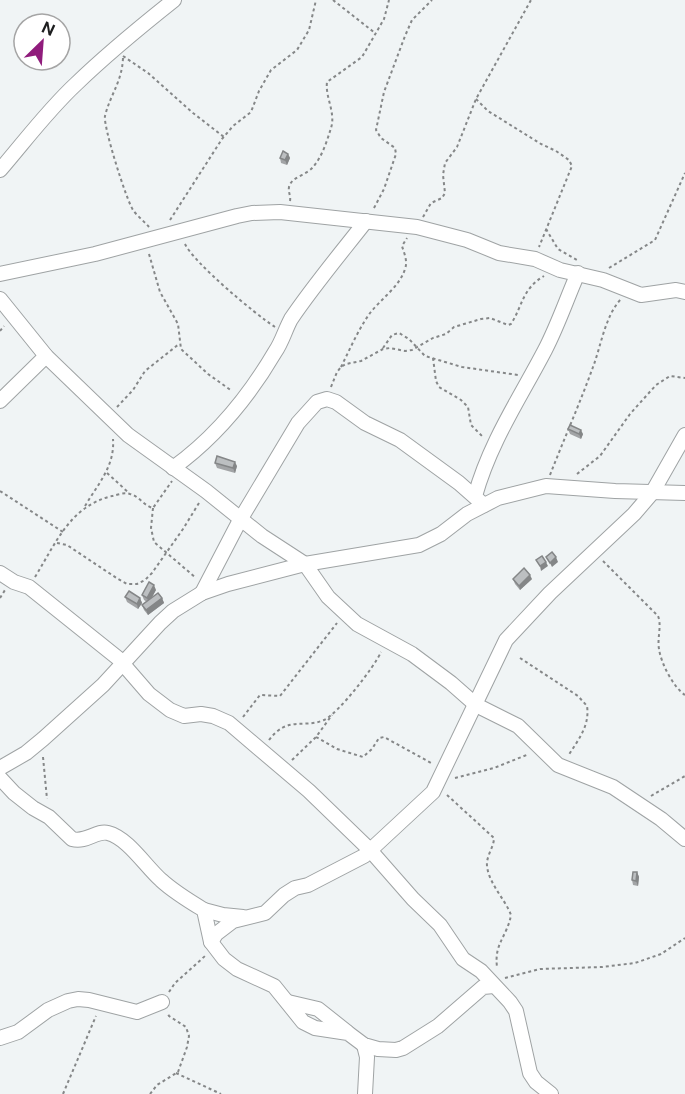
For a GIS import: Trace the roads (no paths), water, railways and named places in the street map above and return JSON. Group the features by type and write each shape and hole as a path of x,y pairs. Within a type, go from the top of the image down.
{"street":[{"path":"0,170 75,84 120,52 174,0"},
{"path":"0,274 94,254 252,213 284,212 417,227 467,240 499,253 535,259 603,280 644,296 676,290 685,292"},
{"path":"175,470 214,433 244,400 264,372 290,321 366,221"},
{"path":"0,768 43,740 103,685 166,617 204,590 305,564 419,545 441,534 467,514 480,500 493,446 546,348 570,271"},
{"path":"0,299 46,356 110,419 142,447 206,491 240,520 305,564 328,597 344,614 357,624 387,638 412,654 476,705 518,726 554,762 613,787 661,819 685,839"},
{"path":"0,401 46,356"},
{"path":"204,590 240,520 298,423 317,402 327,399 336,402 365,423 400,440 480,500 546,486 685,493"},
{"path":"212,944 216,934 225,926 244,917 265,913 284,895 364,856 422,804 433,792 506,640 550,593 634,514 652,493 685,435"},
{"path":"0,573 14,582 29,587 123,663 149,694 170,710 184,716 201,714 213,716 235,728 309,791 370,850 413,899 440,925 463,959 493,983 516,1011 530,1073 536,1082 551,1094"},
{"path":"0,778 33,808 49,817 72,839 88,839 104,832 116,836 162,882 204,910 244,917"},
{"path":"204,910 212,944 224,959 237,969 274,986 288,1002 296,1016 308,1025 348,1033"},
{"path":"288,1002 318,1009 364,1045 386,1051 403,1048 438,1026 493,983"},
{"path":"0,1038 24,1029 60,1003 78,999 137,1012 162,1002"},
{"path":"364,1045 367,1057 365,1094"}]}
